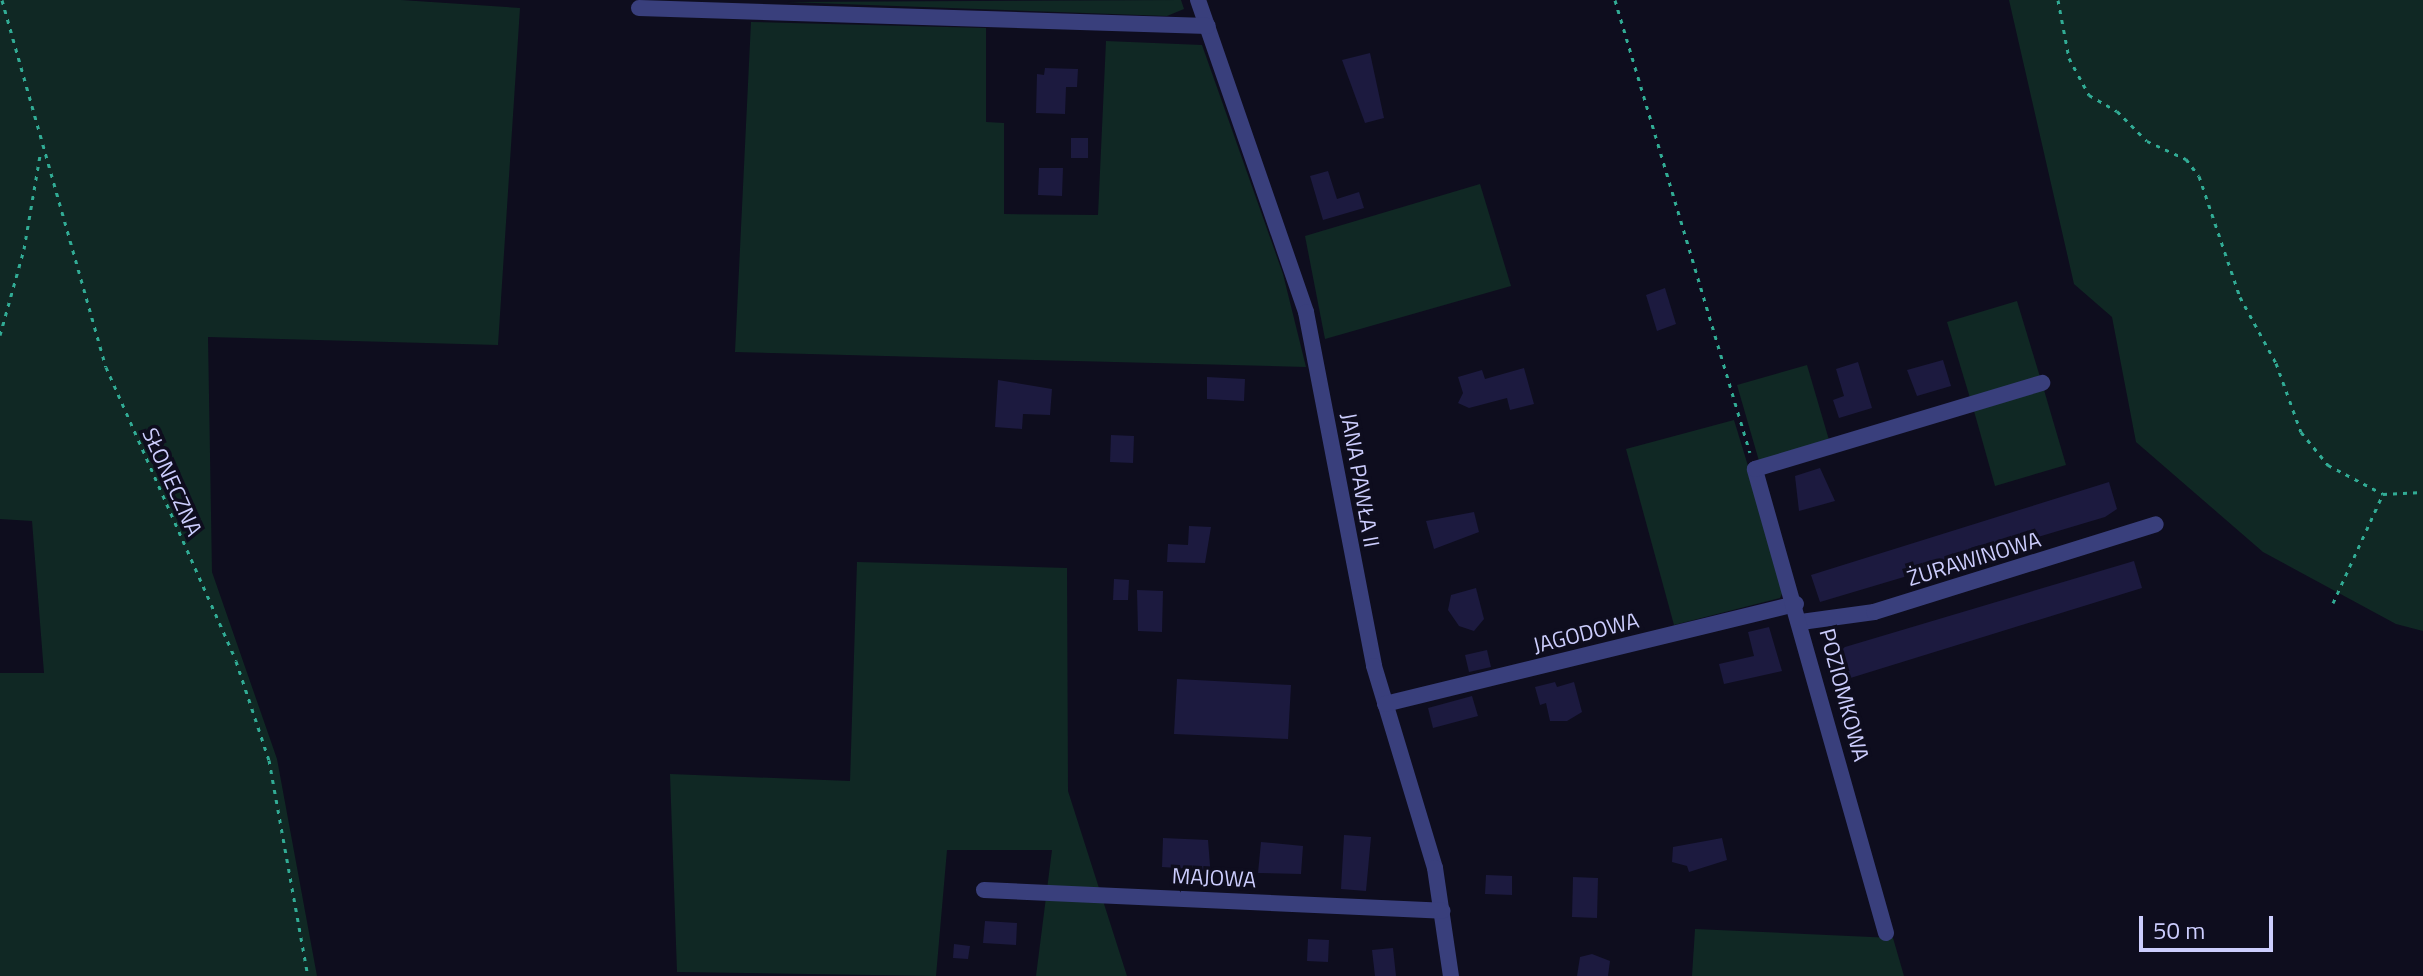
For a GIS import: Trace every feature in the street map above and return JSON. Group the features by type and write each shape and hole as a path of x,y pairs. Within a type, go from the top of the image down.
{"street":[{"name":"JANA PAWŁA II","path":"1198,0 1306,312 1385,704 1443,911 1451,976"},
{"path":"639,8 1208,26"},
{"path":"1755,469 2042,383"},
{"name":"POZIOMKOWA","path":"1755,469 1796,604 1886,933"},
{"name":"ŻURAWINOWA","path":"1801,622 1874,612 2156,524"},
{"name":"JAGODOWA","path":"1385,704 1796,604"},
{"name":"MAJOWA","path":"984,890 1443,911"}],"path":[{"name":"SŁONECZNA","path":"2,0 43,159 106,367 236,661 269,760 308,976"},
{"path":"1615,0 1755,469"},
{"path":"2058,0 2069,58 2089,95 2117,111 2147,141 2186,159 2199,176 2240,297 2276,363 2301,432 2328,465 2383,494 2423,492"},
{"path":"0,335 24,249 41,151"},
{"path":"2333,603 2383,494"}],"green space":[{"path":"0,0 401,0 520,8 498,345 208,337 212,572 277,759 317,976 0,976 0,673 44,673 32,521 0,519"},
{"path":"1181,0 1184,9 1167,16 787,2"},
{"path":"2009,0 2423,0 2423,631 2396,624 2263,552 2136,442 2112,317 2074,284"},
{"path":"751,22 986,28 986,122 1004,123 1004,214 1098,215 1106,41 1202,45 1283,274 1306,367 735,352"},
{"path":"1480,184 1511,286 1325,339 1305,236"},
{"path":"2017,301 2040,377 1970,398 1947,322"},
{"path":"1807,365 1829,440 1759,461 1737,385"},
{"path":"2044,390 2066,465 1995,486 1974,411"},
{"path":"1734,420 1785,587 1780,598 1674,625 1626,449"},
{"path":"857,562 1067,568 1068,791 1127,976 1036,976 1052,850 947,850 936,976 677,972 670,774 850,781"},
{"path":"1695,929 1893,938 1904,976 1692,976"}],"building":[{"path":"1370,53 1384,118 1365,123 1342,60"},
{"path":"1045,68 1078,69 1077,87 1066,87 1065,114 1036,113 1037,74 1044,75"},
{"path":"1071,138 1088,138 1088,158 1071,158"},
{"path":"1039,168 1063,168 1062,196 1038,195"},
{"path":"1328,171 1337,199 1359,192 1364,208 1323,220 1310,176"},
{"path":"1665,288 1676,324 1657,331 1646,295"},
{"path":"1943,360 1951,386 1917,396 1907,370"},
{"path":"1858,362 1872,408 1839,418 1833,400 1844,396 1836,369"},
{"path":"1524,368 1534,404 1510,410 1507,398 1469,408 1458,403 1463,393 1458,377 1482,370 1485,379"},
{"path":"1207,377 1245,379 1244,401 1207,399"},
{"path":"998,380 1052,389 1050,415 1023,414 1022,429 995,427"},
{"path":"1111,435 1134,436 1133,463 1110,462"},
{"path":"1820,468 1835,501 1799,511 1795,476"},
{"path":"2109,482 2117,509 2105,517 1820,602 1811,575"},
{"path":"1474,512 1479,532 1434,549 1426,521"},
{"path":"1189,526 1211,527 1205,563 1167,562 1168,544 1188,545"},
{"path":"2134,561 2142,588 1844,680 1836,654 1845,647"},
{"path":"1114,579 1129,580 1128,600 1113,600"},
{"path":"1476,588 1484,619 1474,631 1459,626 1448,610 1451,595"},
{"path":"1137,590 1163,591 1162,632 1138,631"},
{"path":"1769,627 1782,671 1724,684 1719,664 1754,656 1748,632"},
{"path":"1487,650 1491,667 1469,672 1465,655"},
{"path":"1177,679 1291,685 1288,739 1174,734"},
{"path":"1555,682 1557,687 1574,682 1582,712 1567,721 1550,721 1546,703 1540,705 1535,687"},
{"path":"1472,696 1478,716 1433,728 1428,708"},
{"path":"1344,835 1371,837 1366,891 1341,889"},
{"path":"1163,838 1208,840 1211,878 1192,877 1193,869 1162,867"},
{"path":"1722,838 1727,860 1689,872 1687,866 1672,862 1673,847"},
{"path":"1261,842 1303,846 1301,874 1258,873"},
{"path":"1486,875 1512,876 1512,895 1485,894"},
{"path":"1573,877 1598,878 1597,918 1572,917"},
{"path":"985,921 1017,923 1016,945 983,943"},
{"path":"1308,939 1329,940 1328,962 1307,961"},
{"path":"954,944 970,946 968,959 953,958"},
{"path":"1393,948 1396,976 1375,976 1372,950"},
{"path":"1592,954 1610,961 1608,976 1577,976 1580,957"}]}
